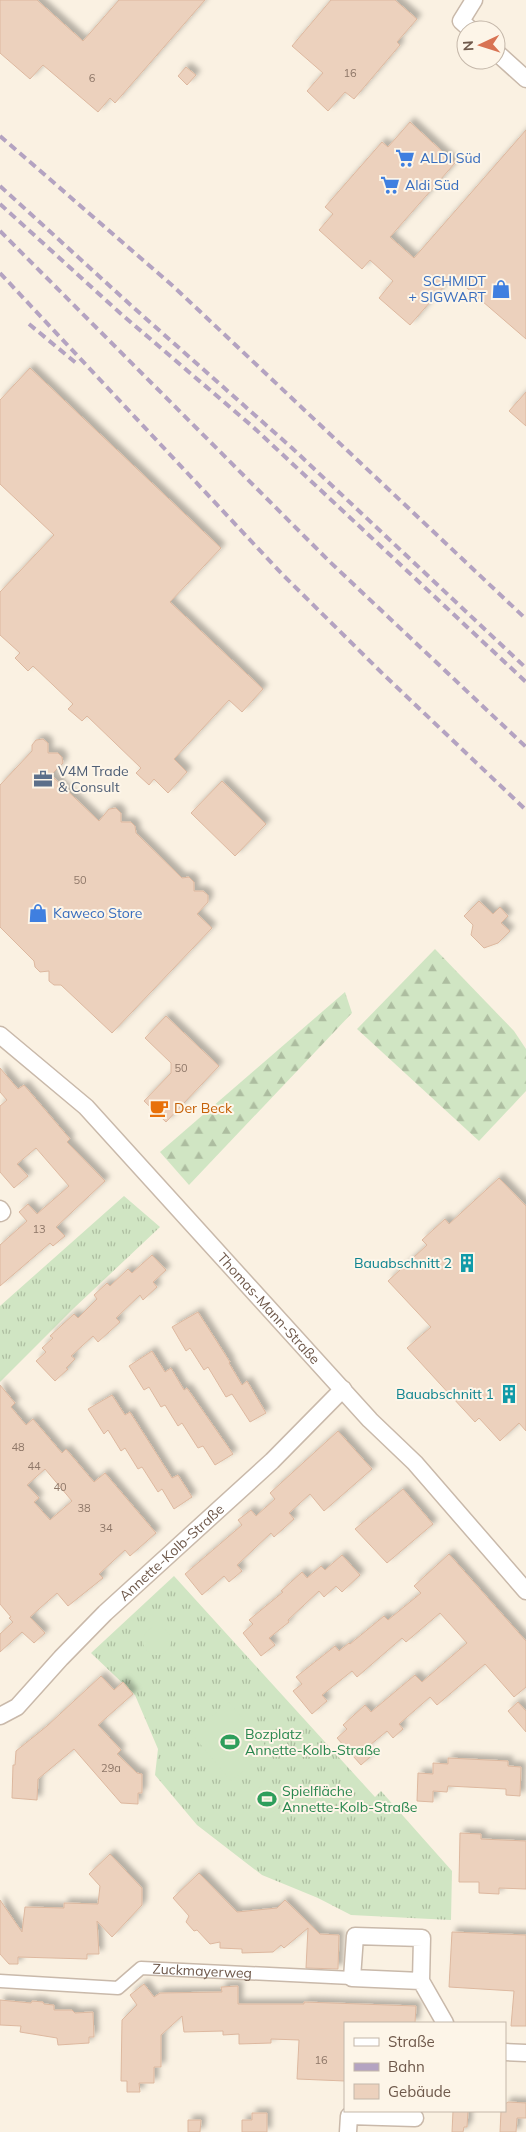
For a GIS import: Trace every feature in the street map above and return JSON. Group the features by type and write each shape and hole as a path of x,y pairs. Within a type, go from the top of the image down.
{"street":[{"path":"461,20 474,0"},
{"path":"506,61 526,79"},
{"name":"Thomas-Mann-Straße","path":"0,1035 86,1107 343,1388 370,1420 415,1463 526,1591"},
{"path":"0,1209 2,1212 0,1214"},
{"name":"Annette-Kolb-Straße","path":"0,1716 17,1707 60,1658 105,1613 272,1461 343,1388"},
{"path":"352,1978 355,1936 422,1938 421,1981 444,2022"},
{"name":"Zuckmayerweg","path":"0,1981 118,1988 141,1968 421,1981"},
{"path":"506,2052 526,2053"},
{"path":"348,2132 349,2116 417,2120"}],"green space":[{"path":"435,949 514,1031 526,1049 526,1091 479,1141 357,1029"},
{"path":"345,992 352,1013 189,1185 160,1152"},
{"path":"124,1196 160,1227 74,1308 0,1382 0,1306"},
{"path":"174,1576 375,1797 381,1791 452,1871 451,1920 351,1915 318,1898 262,1875 197,1825 155,1775 158,1749 135,1695 91,1653"},
{"path":"157,1627 167,1631 171,1641 167,1651 157,1655 147,1651 143,1641 147,1631"},
{"name":"Bozplatz Annette-Kolb-Straße","path":"229,1702 269,1750 231,1781 191,1733"},
{"name":"Spielfläche Annette-Kolb-Straße","path":"267,1785 277,1789 281,1799 277,1809 267,1813 257,1809 253,1799 257,1789"}],"building":[{"path":"0,0 37,0 83,41 119,0 205,0 115,103 110,98 98,112 43,65 30,79 0,53"},
{"path":"331,0 395,0 417,19 397,42 400,45 354,99 345,92 328,111 307,91 323,73 292,46"},
{"path":"186,67 196,75 187,85 178,76"},
{"path":"410,122 455,163 390,237 414,258 526,130 526,339 453,276 410,325 379,298 393,281 370,260 362,269 319,230 333,214 325,207 382,142 388,147"},
{"path":"30,368 221,548 170,602 263,689 242,712 229,700 174,759 187,772 168,793 154,779 149,785 136,773 141,768 87,716 82,721 68,709 73,704 33,666 28,671 15,658 20,653 0,635 0,592 54,535 0,484 0,400"},
{"path":"526,392 526,426 509,411"},
{"path":"43,739 48,743 48,753 58,753 62,757 63,763 51,775 99,821 109,809 116,808 121,813 121,822 131,822 135,826 136,833 182,878 189,877 194,882 194,891 203,891 208,895 208,902 197,914 212,928 112,1033 61,985 54,985 49,981 49,971 40,972 35,967 34,961 0,927 0,785 32,751 32,745 36,740"},
{"path":"222,781 266,824 235,856 191,813"},
{"path":"479,901 493,914 500,907 508,916 501,923 510,931 498,943 484,948 471,935 473,925 464,916"},
{"path":"166,1016 219,1066 166,1122 144,1101 171,1073 171,1063 145,1038"},
{"path":"0,1068 18,1089 24,1085 70,1139 67,1142 105,1181 56,1227 65,1236 53,1246 50,1243 0,1286 0,1245 27,1221 19,1212 28,1204 37,1214 69,1186 36,1148 17,1164 28,1176 14,1188 0,1172 0,1106 7,1100 0,1092"},
{"name":"Bauabschnitt 2","path":"499,1178 526,1206 526,1431 519,1423 500,1441 479,1418 475,1422 407,1348 431,1327 388,1281 427,1245 422,1240 445,1219 449,1224"},
{"path":"152,1255 166,1270 153,1282 157,1287 143,1300 140,1295 116,1318 120,1322 98,1342 93,1336 71,1356 75,1359 66,1368 68,1369 55,1381 36,1361 46,1352 42,1348 53,1338 50,1336 74,1314 78,1318 97,1299 94,1295 107,1283 110,1286 128,1269 132,1273"},
{"path":"198,1312 230,1362 242,1385 247,1381 266,1413 250,1422 232,1394 226,1397 208,1367 204,1370 190,1348 186,1351 172,1327"},
{"path":"152,1351 165,1372 171,1368 184,1390 187,1388 233,1454 215,1465 203,1446 198,1448 182,1423 178,1426 165,1405 161,1407 149,1387 144,1390 129,1366"},
{"path":"0,1385 15,1403 11,1407 26,1425 33,1419 62,1453 66,1449 94,1482 105,1473 156,1533 130,1556 125,1550 99,1574 103,1578 68,1606 57,1593 30,1617 45,1633 34,1643 22,1632 0,1652 0,1634 13,1622 0,1604","holes":["45,1469 72,1501 50,1520 34,1502 39,1498 27,1485"]},
{"path":"112,1395 125,1415 130,1412 172,1478 178,1475 192,1497 174,1509 162,1489 158,1492 142,1467 138,1469 125,1448 121,1451 108,1430 104,1434 88,1409"},
{"path":"338,1431 372,1469 324,1511 310,1494 289,1513 294,1519 274,1537 271,1533 237,1565 242,1571 229,1582 224,1576 202,1595 185,1574 242,1525 238,1520 251,1510 256,1516 275,1499 270,1493"},
{"path":"403,1489 433,1524 387,1563 355,1529"},
{"path":"449,1554 526,1641 526,1687 514,1697 485,1664 437,1705 430,1697 399,1724 403,1729 393,1738 387,1731 364,1750 370,1757 361,1765 337,1738 347,1729 343,1725 365,1705 371,1712 415,1675 422,1682 467,1643 440,1613 406,1642 402,1638 357,1677 352,1671 322,1695 327,1701 312,1714 293,1691 302,1684 296,1677 335,1646 339,1651 384,1616 388,1620 421,1593 414,1586"},
{"path":"342,1555 360,1575 342,1592 336,1586 324,1597 319,1591 288,1620 289,1622 269,1638 275,1645 261,1656 243,1633 253,1624 249,1620 283,1592 281,1591 302,1572 307,1578 321,1566 325,1570"},
{"path":"101,1676 114,1690 123,1682 133,1694 98,1725 121,1750 117,1754 137,1773 142,1774 142,1793 138,1793 138,1804 121,1803 74,1749 38,1779 37,1800 12,1798 13,1765 15,1765 16,1751 47,1726"},
{"path":"518,1702 526,1711 526,1732 508,1711"},
{"path":"448,1758 508,1761 508,1766 521,1767 520,1796 506,1795 506,1789 448,1786 447,1792 433,1791 433,1802 417,1801 418,1773 433,1774 433,1763 448,1764"},
{"path":"460,1833 481,1834 481,1839 526,1841 526,1889 499,1888 499,1894 479,1893 479,1882 459,1882"},
{"path":"110,1854 142,1888 142,1905 112,1937 97,1921 99,1954 87,1954 87,1959 18,1957 18,1964 9,1964 0,1954 0,1900 22,1932 25,1907 64,1908 64,1903 98,1904 100,1886 89,1874"},
{"path":"199,1873 237,1912 277,1908 285,1900 320,1934 339,1935 338,1969 306,1968 308,1928 284,1948 281,1945 273,1952 242,1953 242,1949 220,1948 220,1942 210,1944 197,1930 194,1931 186,1922 189,1916 173,1898"},
{"path":"452,1932 526,1935 526,2026 511,2026 514,1991 449,1987"},
{"path":"144,1984 154,1997 160,1993 222,1992 221,1987 238,1986 238,2004 304,2004 304,2002 416,2006 415,2022 344,2022 344,2081 297,2079 299,2040 271,2039 271,2043 239,2044 239,2034 223,2035 223,2031 184,2032 182,2016 161,2035 161,2067 154,2067 154,2083 139,2083 140,2092 127,2092 127,2081 121,2081 122,2020 137,2005 130,1995"},
{"path":"0,2000 31,2003 32,2001 43,2002 44,2004 54,2005 54,2010 72,2010 75,2013 93,2012 94,2037 89,2037 89,2043 58,2045 57,2038 20,2032 21,2026 0,2025"},
{"path":"506,2103 526,2103 526,2118 517,2118 516,2132 500,2132 501,2112 506,2112"},
{"path":"453,2112 468,2112 467,2127 464,2127 463,2132 452,2132"},
{"path":"252,2113 267,2113 267,2132 242,2132 242,2120 252,2120"},
{"path":"188,2120 201,2120 200,2132 188,2132"}],"railway":[{"path":"0,136 174,287 526,619"},
{"path":"0,186 292,448 526,668"},
{"path":"0,204 120,313 252,426 526,682"},
{"path":"0,231 330,562 526,747"},
{"path":"0,273 281,573 384,675 526,810"},
{"path":"29,324 76,363"}],"place":[{"name":"ALDI Süd","path":"405,158"},
{"name":"Aldi Süd","path":"390,185"},
{"name":"SCHMIDT + SIGWART","path":"501,289"},
{"name":"V4M Trade & Consult","path":"43,779"},
{"name":"Kaweco Store","path":"38,913"},
{"name":"Der Beck","path":"159,1108"},
{"name":"Bauabschnitt 2","path":"467,1263"},
{"name":"Bauabschnitt 1","path":"509,1394"},
{"name":"Bozplatz Annette-Kolb-Straße","path":"230,1742"},
{"name":"Spielfläche Annette-Kolb-Straße","path":"267,1799"}]}
